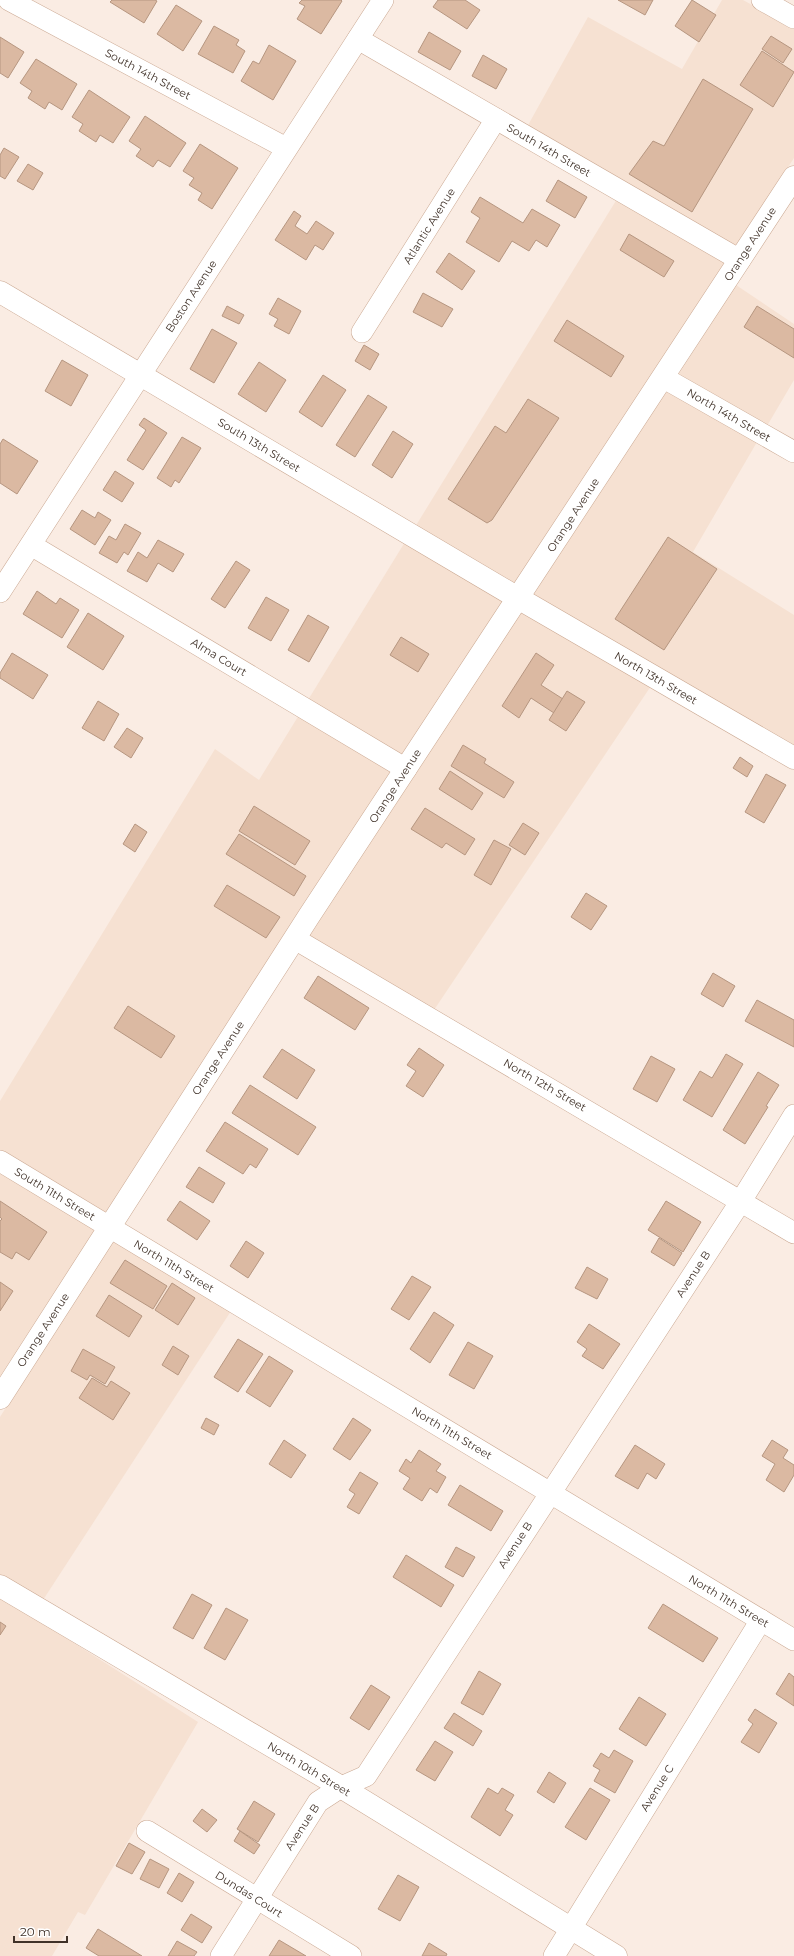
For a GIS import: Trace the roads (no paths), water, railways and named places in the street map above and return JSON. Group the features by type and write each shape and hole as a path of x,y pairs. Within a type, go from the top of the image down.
{"street":[{"name":"South 14th Street","path":"9,0 286,148"},
{"name":"Boston Avenue","path":"0,592 383,0"},
{"path":"762,0 794,18"},
{"name":"South 14th Street","path":"358,39 740,260"},
{"name":"Atlantic Avenue","path":"362,332 496,119"},
{"name":"Orange Avenue","path":"0,1398 406,768 664,378 794,177"},
{"name":"South 13th Street","path":"0,292 518,598"},
{"name":"North 14th Street","path":"664,378 794,452"},
{"name":"Alma Court","path":"31,545 406,768"},
{"name":"North 13th Street","path":"518,598 794,758"},
{"name":"North 12th Street","path":"295,939 741,1200 794,1233"},
{"name":"Avenue B","path":"221,1956 318,1802 341,1787 366,1776 741,1200 794,1115"},
{"name":"South 11th Street","path":"0,1161 109,1227"},
{"name":"North 11th Street","path":"109,1227 794,1640"},
{"name":"North 10th Street","path":"0,1586 341,1787 616,1956"},
{"name":"Avenue C","path":"554,1956 760,1620"},
{"name":"Dundas Court","path":"147,1831 256,1899 352,1956"}]}
